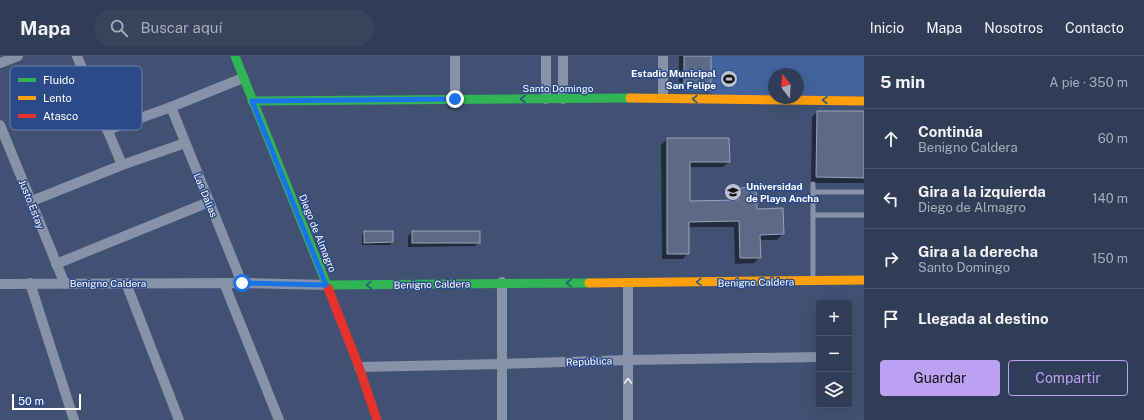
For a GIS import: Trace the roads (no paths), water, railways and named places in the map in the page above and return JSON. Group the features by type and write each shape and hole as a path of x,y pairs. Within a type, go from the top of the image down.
{"street":[{"path":"0,63 18,56"},
{"path":"77,56 81,66"},
{"name":"Diego de Almagro","path":"235,56 359,367 377,420"},
{"path":"455,56 455,99"},
{"path":"546,56 546,99"},
{"path":"563,56 563,99"},
{"path":"663,56 663,98"},
{"path":"142,117 243,78"},
{"name":"Santo Domingo","path":"252,101 663,98 864,101"},
{"name":"Las Dalias","path":"171,107 242,283"},
{"name":"Justo Estay","path":"0,125 64,282"},
{"path":"107,130 122,165"},
{"path":"32,201 122,165 185,143"},
{"path":"56,264 209,202"},
{"name":"Benigno Caldera","path":"0,284 64,282 326,285 502,282 628,283 864,280"},
{"path":"502,282 502,420"},
{"path":"30,283 74,420"},
{"path":"126,283 179,420"},
{"path":"224,283 279,420"},
{"path":"628,283 628,420"},
{"name":"República","path":"359,367 816,357"}],"lane":[{"path":"813,184 813,281"},
{"path":"813,192 864,192"},
{"path":"813,215 864,215"}],"place":[{"name":"Estadio Municipal San Felipe","path":"729,79"},
{"name":"Universidad de Playa Ancha","path":"733,192"}]}
